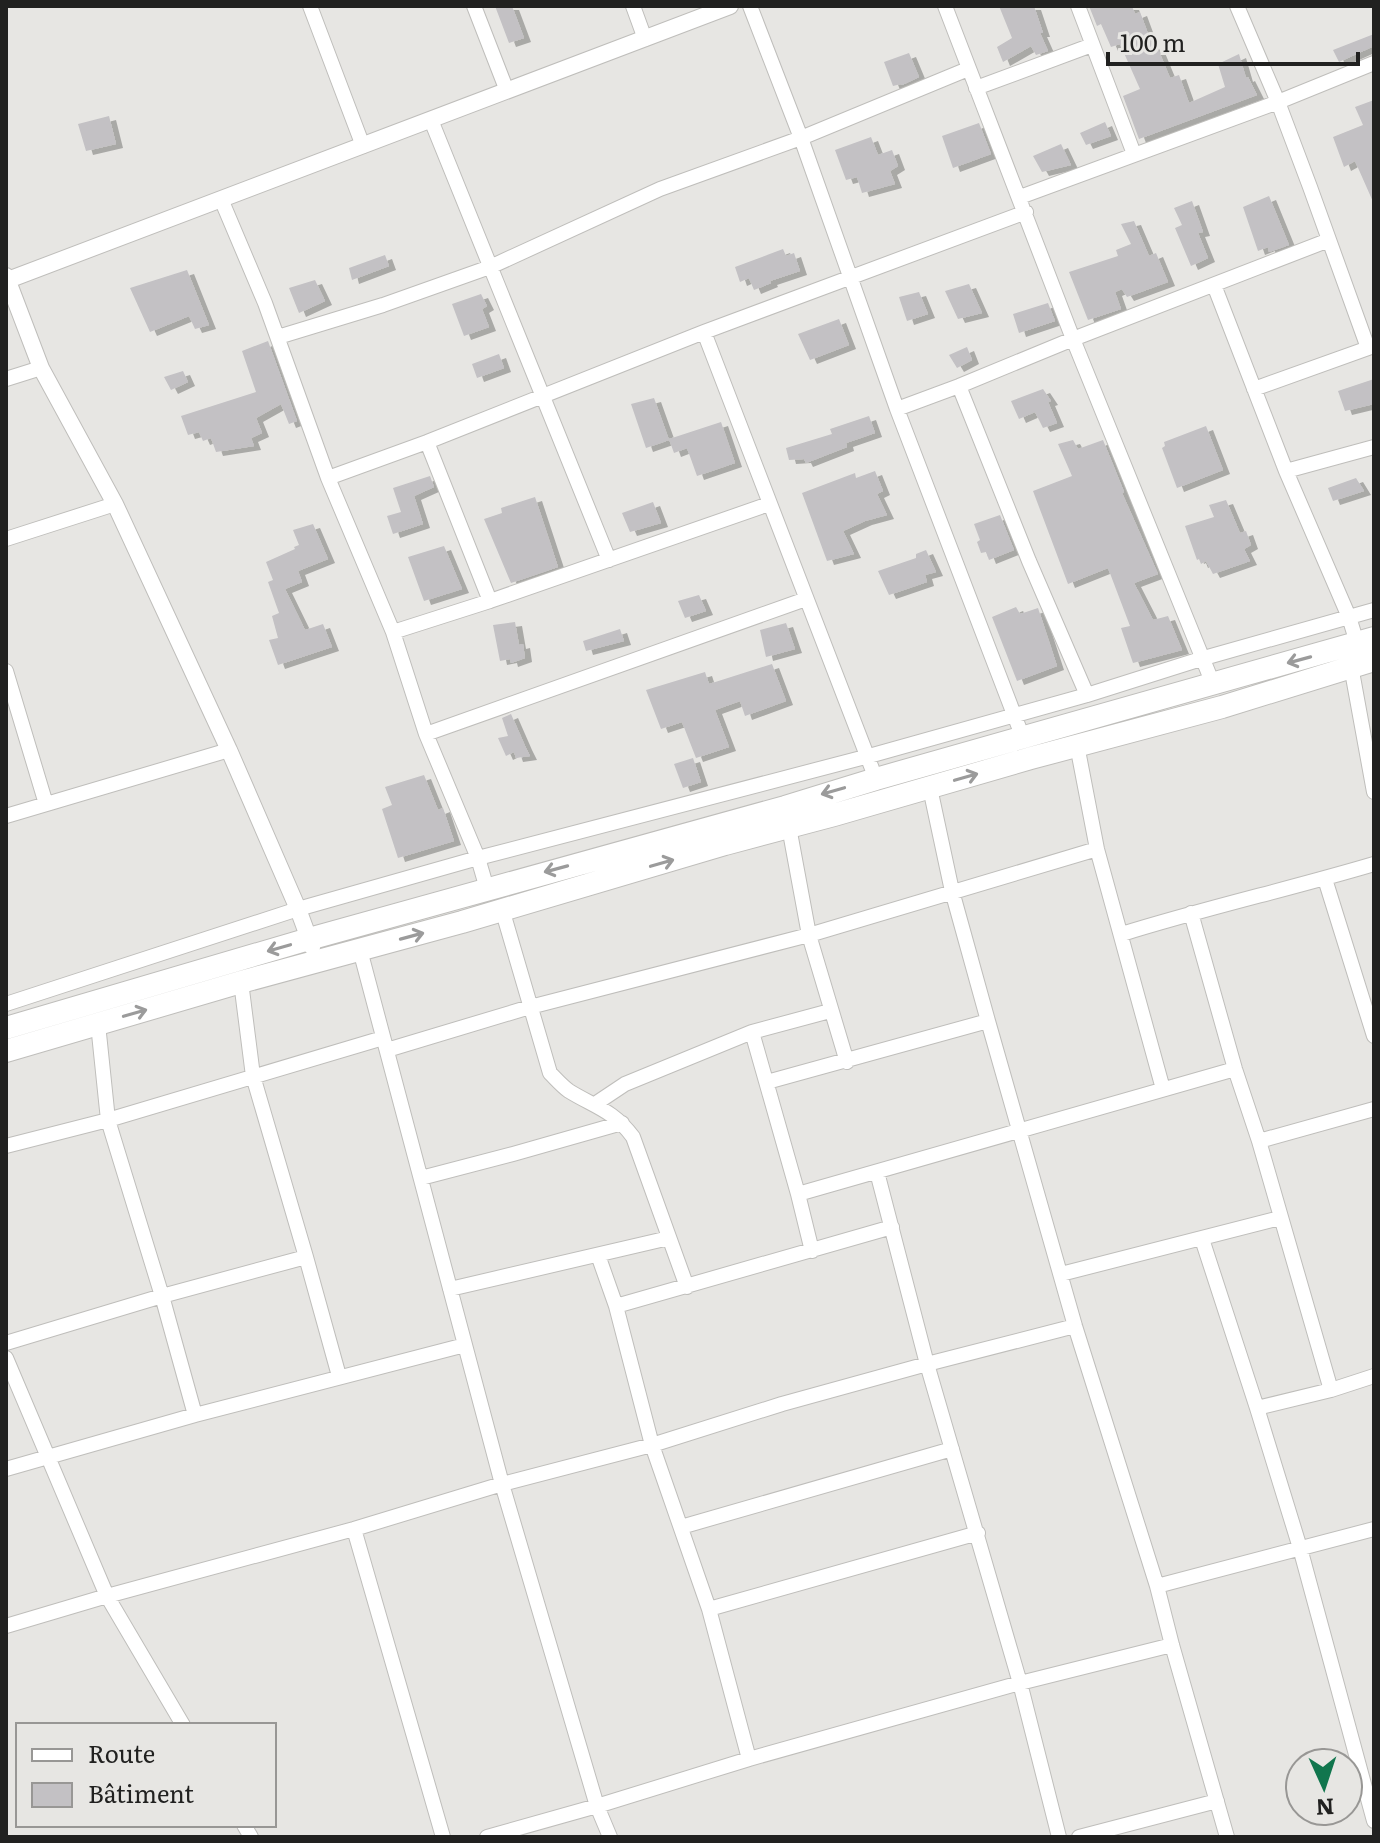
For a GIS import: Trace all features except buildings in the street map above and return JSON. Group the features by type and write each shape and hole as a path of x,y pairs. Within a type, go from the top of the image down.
{"main road":[{"path":"6,1028 1365,640"},
{"path":"6,1051 1077,745 1222,707 1374,660"}],"street":[{"path":"310,6 363,146"},
{"path":"474,6 507,91"},
{"path":"633,6 645,39"},
{"path":"317,961 298,909 229,750 115,504 41,368 7,278 730,6"},
{"path":"750,6 801,138 897,409 1023,738"},
{"path":"945,6 1073,339 1213,684"},
{"path":"1078,6 1134,154"},
{"path":"1237,6 1278,102 1371,347 1254,389"},
{"path":"976,88 1092,45"},
{"path":"1020,197 1278,102 1374,63"},
{"path":"278,337 383,305 490,267 660,189 801,138 968,69"},
{"path":"431,120 609,560"},
{"path":"221,199 278,337 328,478 393,632 426,734 478,858 487,889"},
{"path":"328,478 704,332 1026,212"},
{"path":"897,409 1329,240"},
{"path":"1214,285 1286,471 1349,617 1365,640"},
{"path":"704,332 876,779"},
{"path":"6,379 41,368"},
{"path":"959,386 1087,695"},
{"path":"427,442 490,601"},
{"path":"1286,471 1374,447"},
{"path":"6,539 115,504"},
{"path":"393,632 769,504"},
{"path":"426,734 806,599"},
{"path":"6,1004 298,909 478,858 869,756 1374,610"},
{"path":"1351,666 1374,792"},
{"path":"6,671 46,804"},
{"path":"1077,745 1097,849 1163,1089"},
{"path":"6,816 229,750"},
{"path":"930,788 952,891 988,1021 1075,1326 1157,1586 1227,1837"},
{"path":"789,827 809,935 847,1062"},
{"path":"6,1146 108,1120 253,1076 809,935 1097,849"},
{"path":"1122,934 1374,864"},
{"path":"1325,879 1373,1029"},
{"path":"502,909 550,1073 566,1089 622,1123 633,1137 687,1287"},
{"path":"1191,913 1331,1390"},
{"path":"360,950 502,1484 597,1806 610,1837"},
{"path":"241,982 253,1076 339,1376"},
{"path":"595,1104 625,1084 752,1032 830,1011"},
{"path":"767,1082 988,1021"},
{"path":"98,1024 108,1120 195,1415"},
{"path":"752,1032 812,1251"},
{"path":"798,1194 1235,1069"},
{"path":"1259,1141 1374,1109"},
{"path":"421,1178 622,1123"},
{"path":"877,1172 927,1364 1020,1683 1059,1837"},
{"path":"1061,1274 1280,1218"},
{"path":"616,1306 892,1227"},
{"path":"450,1289 669,1238"},
{"path":"1202,1239 1300,1548 1374,1821"},
{"path":"598,1255 616,1306 652,1445 709,1609 749,1759"},
{"path":"6,1343 306,1257"},
{"path":"6,1626 354,1529 502,1484 652,1445 782,1404 1075,1326"},
{"path":"6,1469 339,1376 465,1345"},
{"path":"6,1358 107,1596 182,1723"},
{"path":"1257,1408 1374,1376"},
{"path":"681,1527 952,1449"},
{"path":"354,1529 443,1837"},
{"path":"1157,1586 1374,1529"},
{"path":"709,1609 978,1533"},
{"path":"487,1837 1020,1683 1172,1645"},
{"path":"1079,1837 1217,1801"}]}
